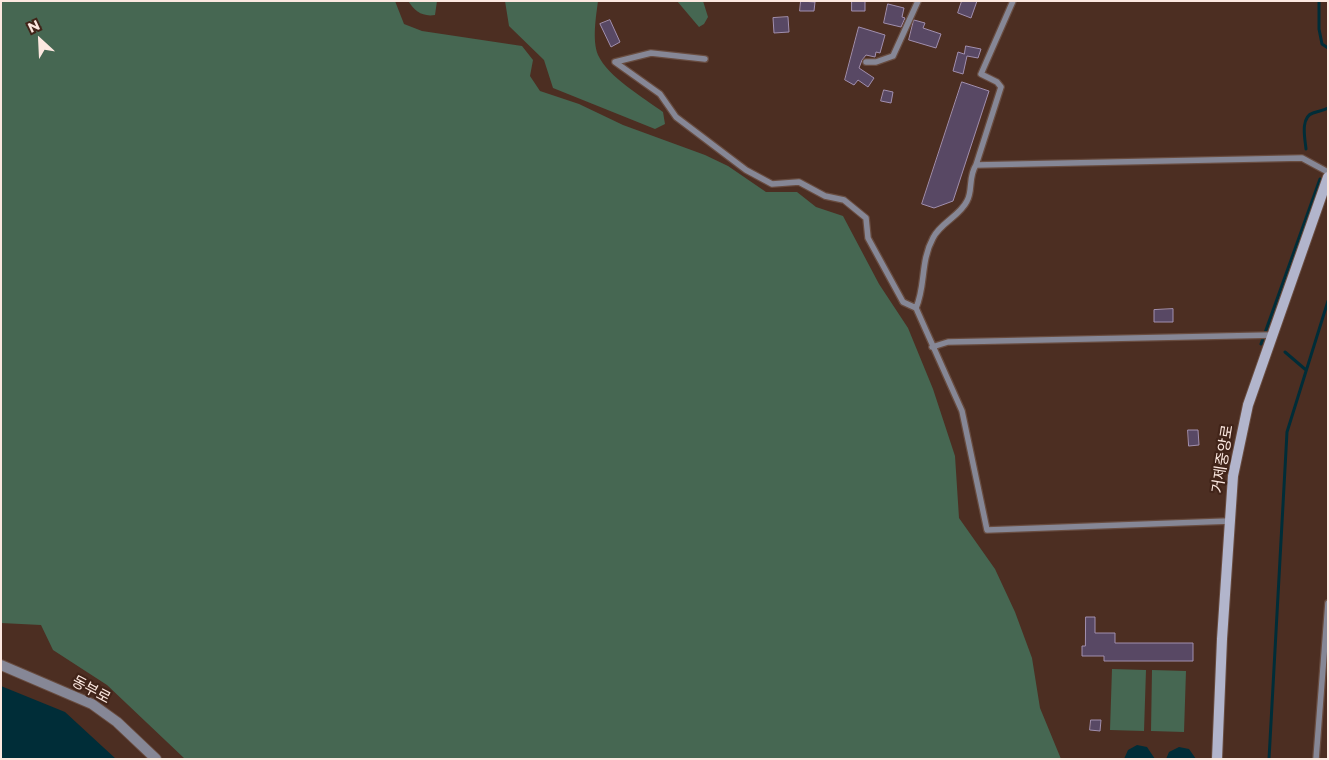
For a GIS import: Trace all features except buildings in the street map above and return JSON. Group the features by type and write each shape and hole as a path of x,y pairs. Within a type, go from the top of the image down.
{"main road":[{"name":"거제중앙로","path":"1217,759 1233,476 1248,405 1328,177"}],"street":[{"name":"동부로","path":"1,664 92,704 117,722 156,759"}],"lane":[{"path":"866,62 876,62 893,56 918,1"},
{"path":"916,308 922,295 923,263 933,236 968,201 971,173 976,165 1001,87 997,82 981,74 1013,1"},
{"path":"704,58 651,53 615,62 660,94 676,117 746,170 772,184 799,182 825,196 844,200 866,218 868,238 902,302 916,308 962,411 986,530 1230,521"},
{"path":"976,165 1302,158 1328,172"},
{"path":"932,347 948,342 1273,335"},
{"path":"1316,759 1328,603"}],"green space":[{"path":"1,1 395,1 404,24 422,31 522,46 533,60 530,76 540,91 579,104 623,125 705,155 728,166 766,192 797,192 816,207 843,216 879,284 908,328 933,389 955,456 959,518 995,569 1015,612 1032,658 1040,708 1061,759 185,759 107,685 53,650 41,625 1,623"},
{"path":"408,1 437,1 435,15 426,15 419,12"},
{"path":"505,1 598,1 595,36 598,55 618,79 663,112 665,124 655,129 553,88 544,60 509,26"},
{"path":"677,1 703,1 708,17 704,24 699,27"},
{"path":"1112,669 1146,670 1144,731 1110,730"},
{"path":"1152,670 1186,671 1184,732 1151,731"}],"water":[{"path":"1,686 65,712 116,759 1,759"},
{"path":"1137,745 1147,747 1155,759 1124,759 1128,750"},
{"path":"1179,747 1189,749 1196,759 1166,759 1169,752"}],"waterway":[{"path":"1319,1 1319,29 1322,44 1328,48"},
{"path":"1306,149 1304,134 1306,119 1309,115 1328,108"},
{"path":"1261,344 1320,179"},
{"path":"1269,759 1287,432 1328,301"},
{"path":"1285,352 1306,370"}]}
